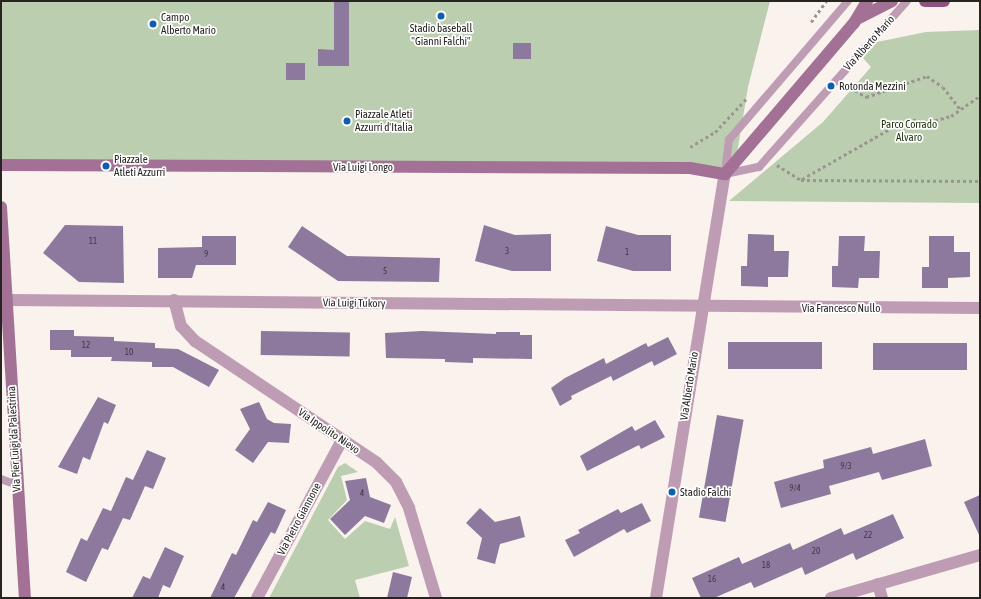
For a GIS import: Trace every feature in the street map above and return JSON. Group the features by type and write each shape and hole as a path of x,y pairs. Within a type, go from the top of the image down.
{"main road":[{"path":"925,1 944,1"}],"street":[{"name":"Via Alberto Mario","path":"854,23 867,1"},
{"name":"Via Alberto Mario","path":"656,598 725,174 854,23 868,11 892,1"},
{"name":"Via Luigi Longo","path":"1,165 684,168 725,174"},
{"name":"Via Pier Luigi da Palestrina","path":"1,207 25,598"},
{"name":"Via Luigi Tukory","path":"7,300 174,300 702,308"},
{"name":"Via Ippolito Nievo","path":"174,300 181,326 195,341 377,463 396,482 409,508 436,598"},
{"name":"Via Francesco Nullo","path":"702,308 980,308"},
{"name":"Via Pietro Giannone","path":"257,598 342,440"},
{"path":"831,598 980,555"},
{"path":"878,584 882,598"}],"lane":[{"name":"Via Alberto Mario","path":"848,1 729,140 725,174 759,167 907,1"},
{"path":"1,479 17,485"}],"path":[{"path":"850,87 866,98 928,76 943,87 961,110"},
{"path":"801,180 907,119 929,122 961,110 980,96"},
{"path":"690,147 706,139 725,122"},
{"path":"772,162 801,180 980,181"}],"green space":[{"path":"1,1 770,1 748,87 734,172 1,170"},
{"name":"Parco Corrado Alvaro","path":"980,30 980,203 729,201 823,122 871,67 863,58 877,42 926,32"},
{"path":"345,463 358,472 341,476 347,500 328,520 345,539 365,521 390,529 395,517 409,566 355,580 360,598 269,598 338,467"}],"building":[{"path":"334,1 349,1 349,66 318,66 318,49 334,50"},
{"path":"513,43 531,43 531,59 513,59"},
{"path":"286,63 305,63 305,80 286,80"},
{"path":"65,225 123,226 124,283 79,282 43,253"},
{"path":"484,225 515,235 551,234 551,271 512,271 475,261"},
{"path":"302,226 347,256 440,258 439,282 338,281 288,247"},
{"path":"606,226 638,235 671,235 671,271 633,271 597,261"},
{"path":"748,234 774,235 774,251 789,251 788,277 768,277 768,287 741,286 741,266 747,266"},
{"path":"202,236 236,236 236,265 196,265 192,278 158,278 158,248 202,247"},
{"path":"839,236 865,236 864,251 880,251 879,278 859,278 858,288 832,287 832,266 838,266"},
{"path":"929,236 954,236 954,252 970,252 970,277 948,278 948,288 922,288 922,267 929,267"},
{"path":"50,330 74,330 74,336 114,337 114,341 155,343 155,348 178,349 219,370 209,387 173,367 152,367 152,362 111,361 112,357 71,357 71,350 50,350"},
{"path":"261,331 350,333 350,357 261,355"},
{"path":"422,331 496,334 496,332 520,332 520,335 532,335 532,359 473,358 473,363 445,362 445,359 386,358 385,333"},
{"path":"668,337 677,354 654,366 652,361 613,381 611,376 571,396 572,399 560,406 551,388 565,378 604,358 606,364 646,343 648,347"},
{"path":"728,342 822,342 822,369 728,369"},
{"path":"873,343 967,343 967,370 873,370"},
{"path":"98,397 116,405 108,424 104,422 90,460 83,457 77,474 58,467"},
{"path":"259,402 267,419 274,423 291,424 289,443 268,442 253,463 235,450 250,429 240,409"},
{"path":"717,415 744,420 726,522 699,517"},
{"path":"655,420 665,437 641,449 639,445 587,471 580,456 632,426 635,431"},
{"path":"925,439 932,466 882,480 879,472 829,486 831,494 781,508 774,482 824,468 823,460 871,447 873,454"},
{"path":"147,450 166,458 153,489 145,486 130,520 123,518 108,550 102,548 86,582 66,572 81,538 87,541 103,508 111,511 126,477 133,480"},
{"path":"366,478 370,497 391,505 384,523 365,516 345,535 330,519 350,500 345,481"},
{"path":"980,495 980,537 964,502"},
{"path":"268,502 286,510 275,534 271,532 234,598 210,598 232,553 236,555 253,520 257,522"},
{"path":"642,503 651,521 627,533 624,529 574,557 565,540 580,533 578,530 618,509 621,513"},
{"path":"480,508 495,522 520,516 525,537 500,544 495,564 477,559 482,538 466,523"},
{"path":"893,514 904,538 856,560 853,553 805,575 802,567 754,588 751,582 714,598 701,598 692,578 739,557 742,564 790,543 793,550 841,528 844,535"},
{"path":"165,547 184,556 170,588 163,585 158,598 132,598 143,576 150,579"},
{"path":"393,572 412,577 407,598 387,598"}],"place":[{"name":"Stadio baseball \"Gianni Falchi\"","path":"441,16"},
{"name":"Campo Alberto Mario","path":"153,24"},
{"name":"Rotonda Mezzini","path":"831,86"},
{"name":"Piazzale Atleti Azzurri d'Italia","path":"347,121"},
{"name":"Piazzale Atleti Azzurri","path":"106,166"},
{"name":"Stadio Falchi","path":"672,492"}]}
